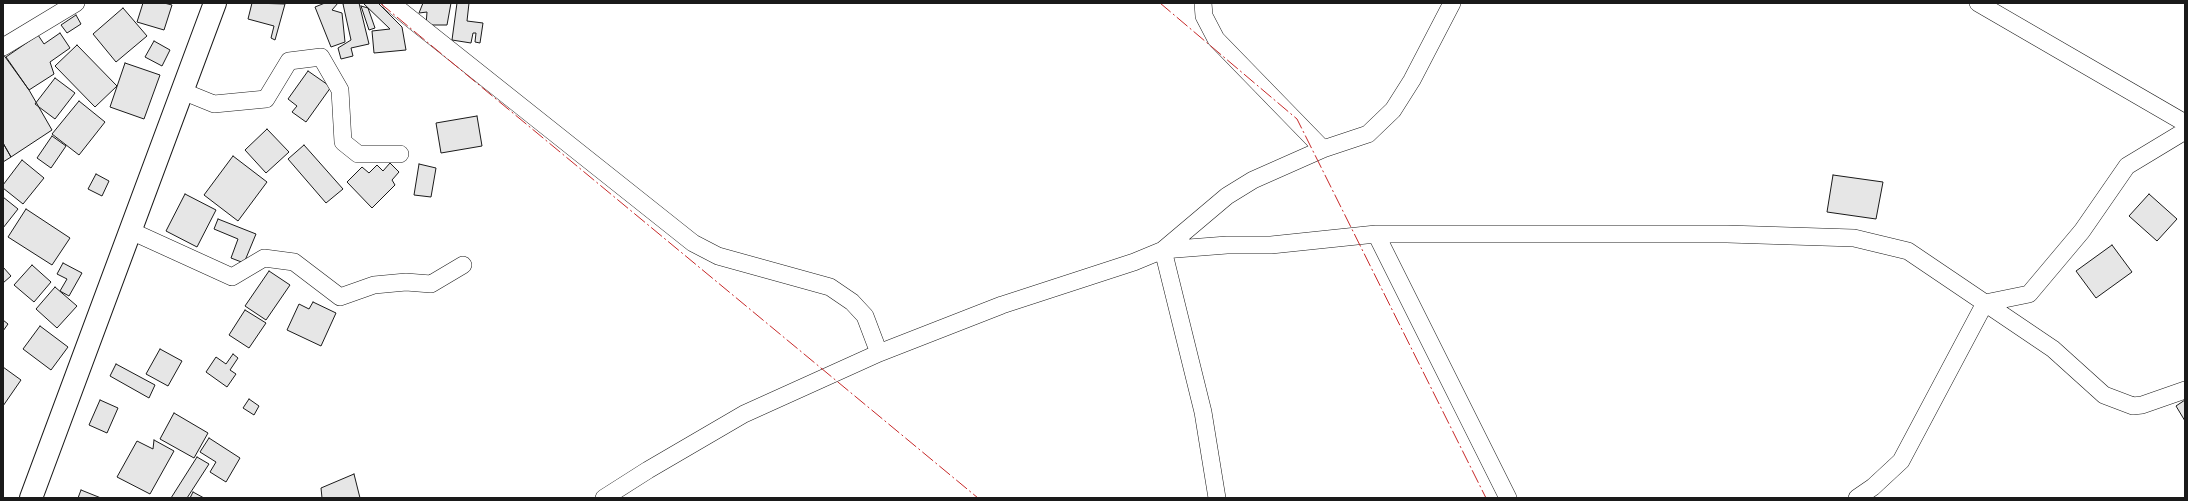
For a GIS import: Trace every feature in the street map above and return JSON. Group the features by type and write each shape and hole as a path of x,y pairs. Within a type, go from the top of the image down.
{"main road":[{"path":"31,498 215,3"}],"street":[{"path":"3,47 76,3"},
{"path":"391,3 693,244 718,256 830,288 852,302 865,316 879,353"},
{"path":"1204,3 1204,16 1216,39 1323,148"},
{"path":"604,498 648,470 744,414 879,353 1002,305 1134,262 1163,250 1227,196 1253,180 1323,148 1368,134 1393,110 1412,80 1452,3"},
{"path":"1978,3 2185,123"},
{"path":"182,92 214,104 266,99 289,61 321,57 340,90 343,142 358,154 400,154"},
{"path":"1985,303 2029,294 2082,231 2127,166 2185,131"},
{"path":"130,231 232,276 264,258 294,262 340,297 374,285 406,282 431,284 463,265"},
{"path":"1163,250 1227,245 1272,245 1376,234 1727,234 1854,238 1908,251 2053,349 2104,395 2133,406 2142,405 2185,390"},
{"path":"1376,234 1508,498"},
{"path":"1163,250 1203,412 1217,498"},
{"path":"1856,498 1873,487 1901,461 1985,303"}],"building":[{"path":"143,3 164,3 172,5 164,30 137,22"},
{"path":"252,3 285,4 275,40 271,38 274,26 248,19"},
{"path":"325,3 338,3 332,10 342,13 345,42 331,47 315,7"},
{"path":"359,3 369,44 351,48 353,56 341,59 338,48 351,40 343,4"},
{"path":"363,3 378,3 402,27 406,50 374,53 372,31 390,29"},
{"path":"423,3 451,3 447,25 426,25 427,12 419,13"},
{"path":"457,3 469,3 467,21 483,23 480,43 475,42 476,33 473,33 471,43 452,40"},
{"path":"361,6 368,8 375,28 369,30"},
{"path":"123,8 147,36 116,62 93,34"},
{"path":"76,15 81,24 67,33 61,25"},
{"path":"60,33 70,48 50,62 54,74 29,90 6,57 38,35 44,44"},
{"path":"154,41 170,50 162,66 145,57"},
{"path":"77,45 117,86 95,107 55,66"},
{"path":"3,54 29,90 52,130 11,157 3,143"},
{"path":"125,63 160,75 144,119 110,107"},
{"path":"308,71 331,87 306,122 292,112 297,106 288,99"},
{"path":"55,78 75,93 55,119 35,104"},
{"path":"79,101 105,122 79,155 52,134"},
{"path":"477,116 482,146 441,153 436,123"},
{"path":"267,129 289,152 266,173 245,150"},
{"path":"52,136 66,146 51,168 37,158"},
{"path":"3,143 11,157 3,162"},
{"path":"304,145 343,189 326,203 288,159"},
{"path":"233,156 267,182 238,221 204,195"},
{"path":"22,160 44,178 23,204 3,188 3,185"},
{"path":"390,163 399,172 392,180 395,185 372,208 347,182 362,167 369,173 377,165 383,171"},
{"path":"419,164 436,168 431,197 414,195"},
{"path":"96,174 109,181 102,196 88,189"},
{"path":"1833,175 1883,182 1876,219 1827,212"},
{"path":"185,194 216,210 197,247 166,231"},
{"path":"2149,194 2177,219 2157,241 2129,216"},
{"path":"3,197 18,209 3,228"},
{"path":"26,209 70,238 52,265 8,237"},
{"path":"218,219 256,234 244,263 231,258 238,239 214,229"},
{"path":"2112,245 2132,272 2096,298 2076,271"},
{"path":"63,263 82,273 69,296 60,291 67,279 57,274"},
{"path":"32,265 51,282 34,302 14,285"},
{"path":"3,267 11,276 3,283"},
{"path":"269,271 290,285 266,320 245,306"},
{"path":"55,287 77,306 57,328 36,309"},
{"path":"313,302 336,313 321,346 287,330 299,304 309,309"},
{"path":"245,310 266,323 249,348 229,335"},
{"path":"3,320 8,324 3,331"},
{"path":"40,326 68,347 51,370 23,349"},
{"path":"160,349 182,361 168,386 146,374"},
{"path":"233,354 238,358 230,370 236,374 227,387 206,372 216,357 226,364"},
{"path":"116,364 155,385 149,398 110,376"},
{"path":"3,367 21,380 3,406"},
{"path":"249,399 259,406 254,415 243,408"},
{"path":"100,400 118,408 107,433 89,425"},
{"path":"2185,400 2185,421 2176,406"},
{"path":"174,413 208,433 194,458 160,439"},
{"path":"209,438 240,458 226,482 210,472 216,462 200,452"},
{"path":"154,440 174,451 150,494 117,477 137,441 153,449"},
{"path":"197,457 209,464 187,498 171,498"},
{"path":"354,474 360,498 322,498 321,488"},
{"path":"81,490 101,498 78,498"},
{"path":"193,492 204,498 190,498"}],"power":[{"path":"380,3 978,498"},
{"path":"1160,3 1297,119 1486,498"}]}
